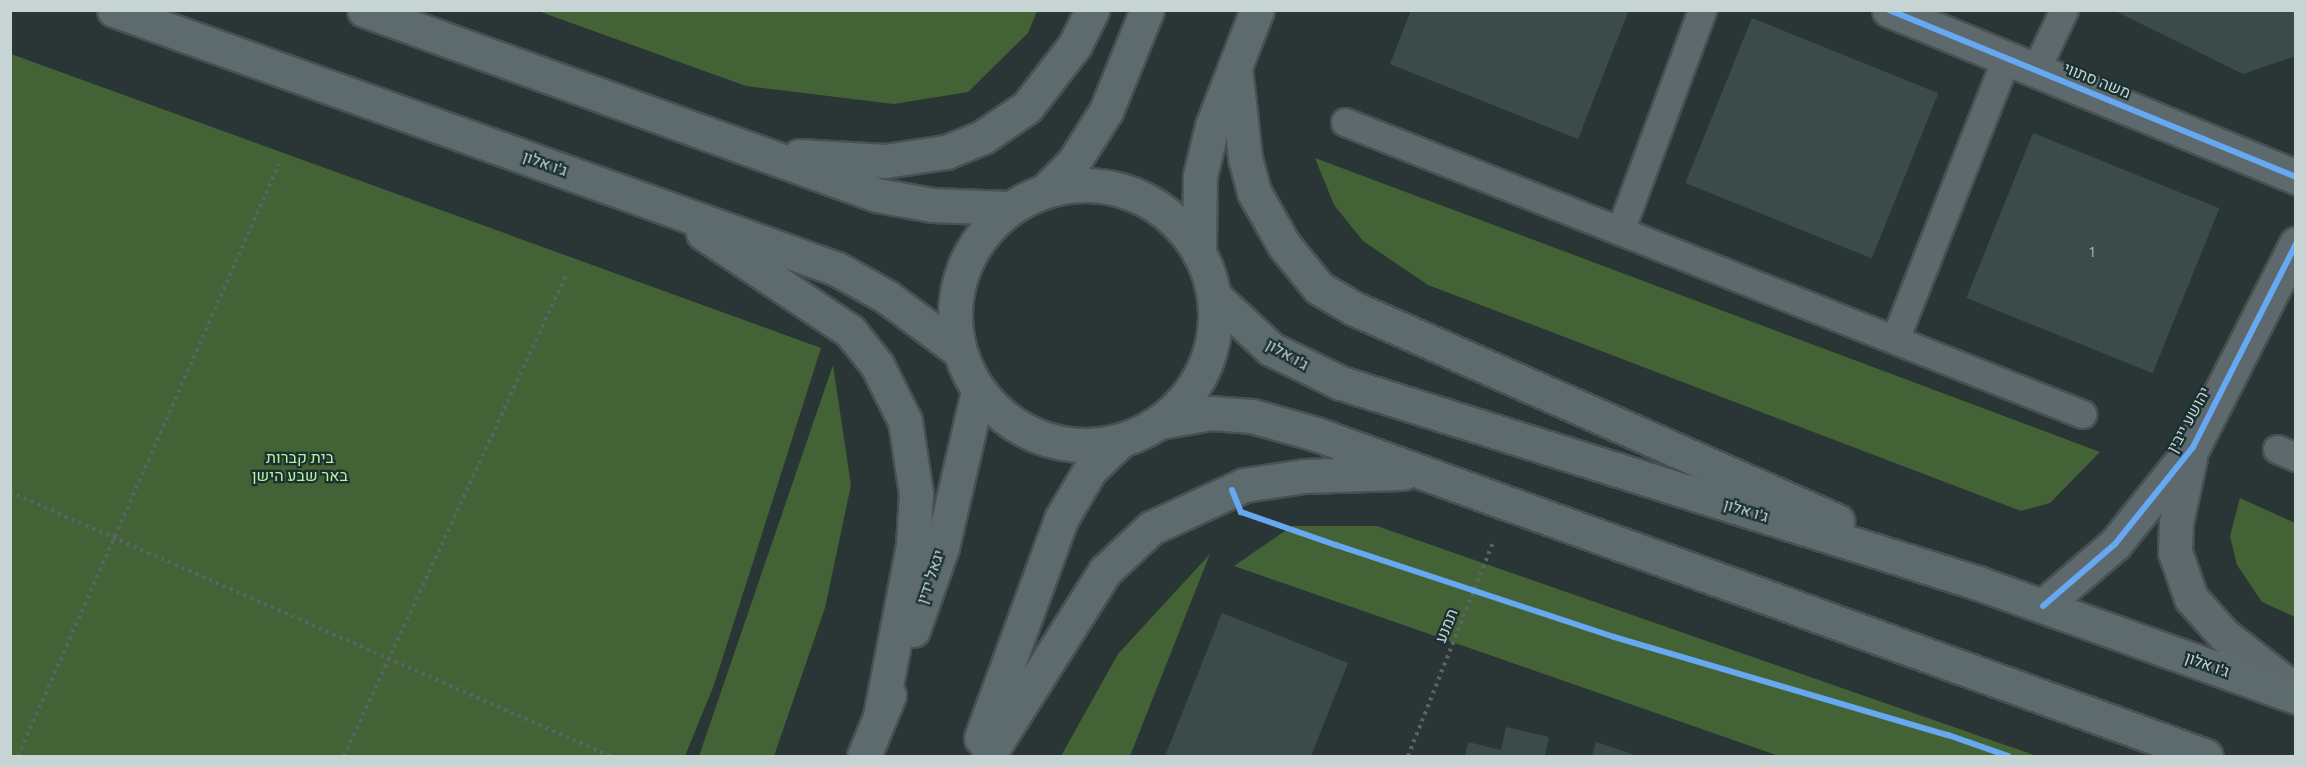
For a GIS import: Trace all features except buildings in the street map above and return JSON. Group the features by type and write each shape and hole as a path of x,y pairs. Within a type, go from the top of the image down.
{"main road":[{"name":"ג'ו אלון","path":"114,10 837,269 887,297 958,350"},
{"path":"364,10 878,195 932,205 1010,208"},
{"path":"760,153 885,161 946,152 983,137 1027,107 1075,45 1092,10"},
{"path":"1045,191 1073,163 1106,111 1147,10"},
{"path":"1199,253 1200,176 1212,126 1257,10"},
{"path":"1235,67 1245,158 1254,192 1284,245 1319,288 1355,309 1978,583"},
{"path":"1160,422 1187,397 1205,366 1215,332 1214,296 1199,253 1172,218 1133,194 1090,185 1045,191 1010,208 980,235 961,271 954,311 958,350 978,392 1006,420 1041,439 1080,446 1120,441 1160,422 1211,413 1252,416 1421,472 2206,756"},
{"path":"658,204 850,331 877,365 905,421 916,494 913,545 880,716"},
{"name":"ג'ו אלון","path":"1214,296 1271,349 1341,383 1978,583 2295,698"},
{"name":"יגאל ידין","path":"864,756 942,547 978,392"},
{"path":"973,756 1061,519 1090,470 1120,441"},
{"path":"988,756 1105,571 1151,528 1244,485 1304,476 1421,472"}],"street":[{"name":"משה סתווי","path":"1889,10 2295,177"},
{"name":"יהושע ייבין","path":"2043,606 2115,544 2193,447 2295,244"},
{"name":"יהושע ייבין","path":"2193,447 2176,523 2175,552 2191,598 2224,636 2295,691"}],"lane":[{"path":"1620,231 1702,10"},
{"path":"1896,339 2021,64 2064,10"},
{"path":"1345,122 2082,414"}],"path":[{"path":"18,756 279,164"},
{"path":"344,756 566,275"},
{"path":"10,492 610,756"},
{"path":"1463,588 1484,595"}],"green space":[{"path":"538,11 1037,11 1028,33 968,92 894,104 746,86"},
{"name":"בית קברות באר שבע הישן","path":"11,54 821,348 714,685 685,756 11,756"},
{"path":"1315,158 2100,452 2050,503 2021,511 1428,285 1363,241 1334,205"},
{"path":"833,365 851,485 825,608 774,756 699,756"},
{"path":"2240,498 2295,523 2295,617 2262,602 2237,565 2230,536"},
{"path":"1292,526 1377,526 2037,756 1779,756 1234,566"},
{"path":"1210,554 1130,756 1061,756 1118,654"}],"cycle path":[{"path":"1889,10 2296,177"},
{"path":"2043,606 2115,544 2193,447 2296,244"},
{"path":"1232,490 1241,512 1336,545 1614,637 1948,735 2008,756"}]}
